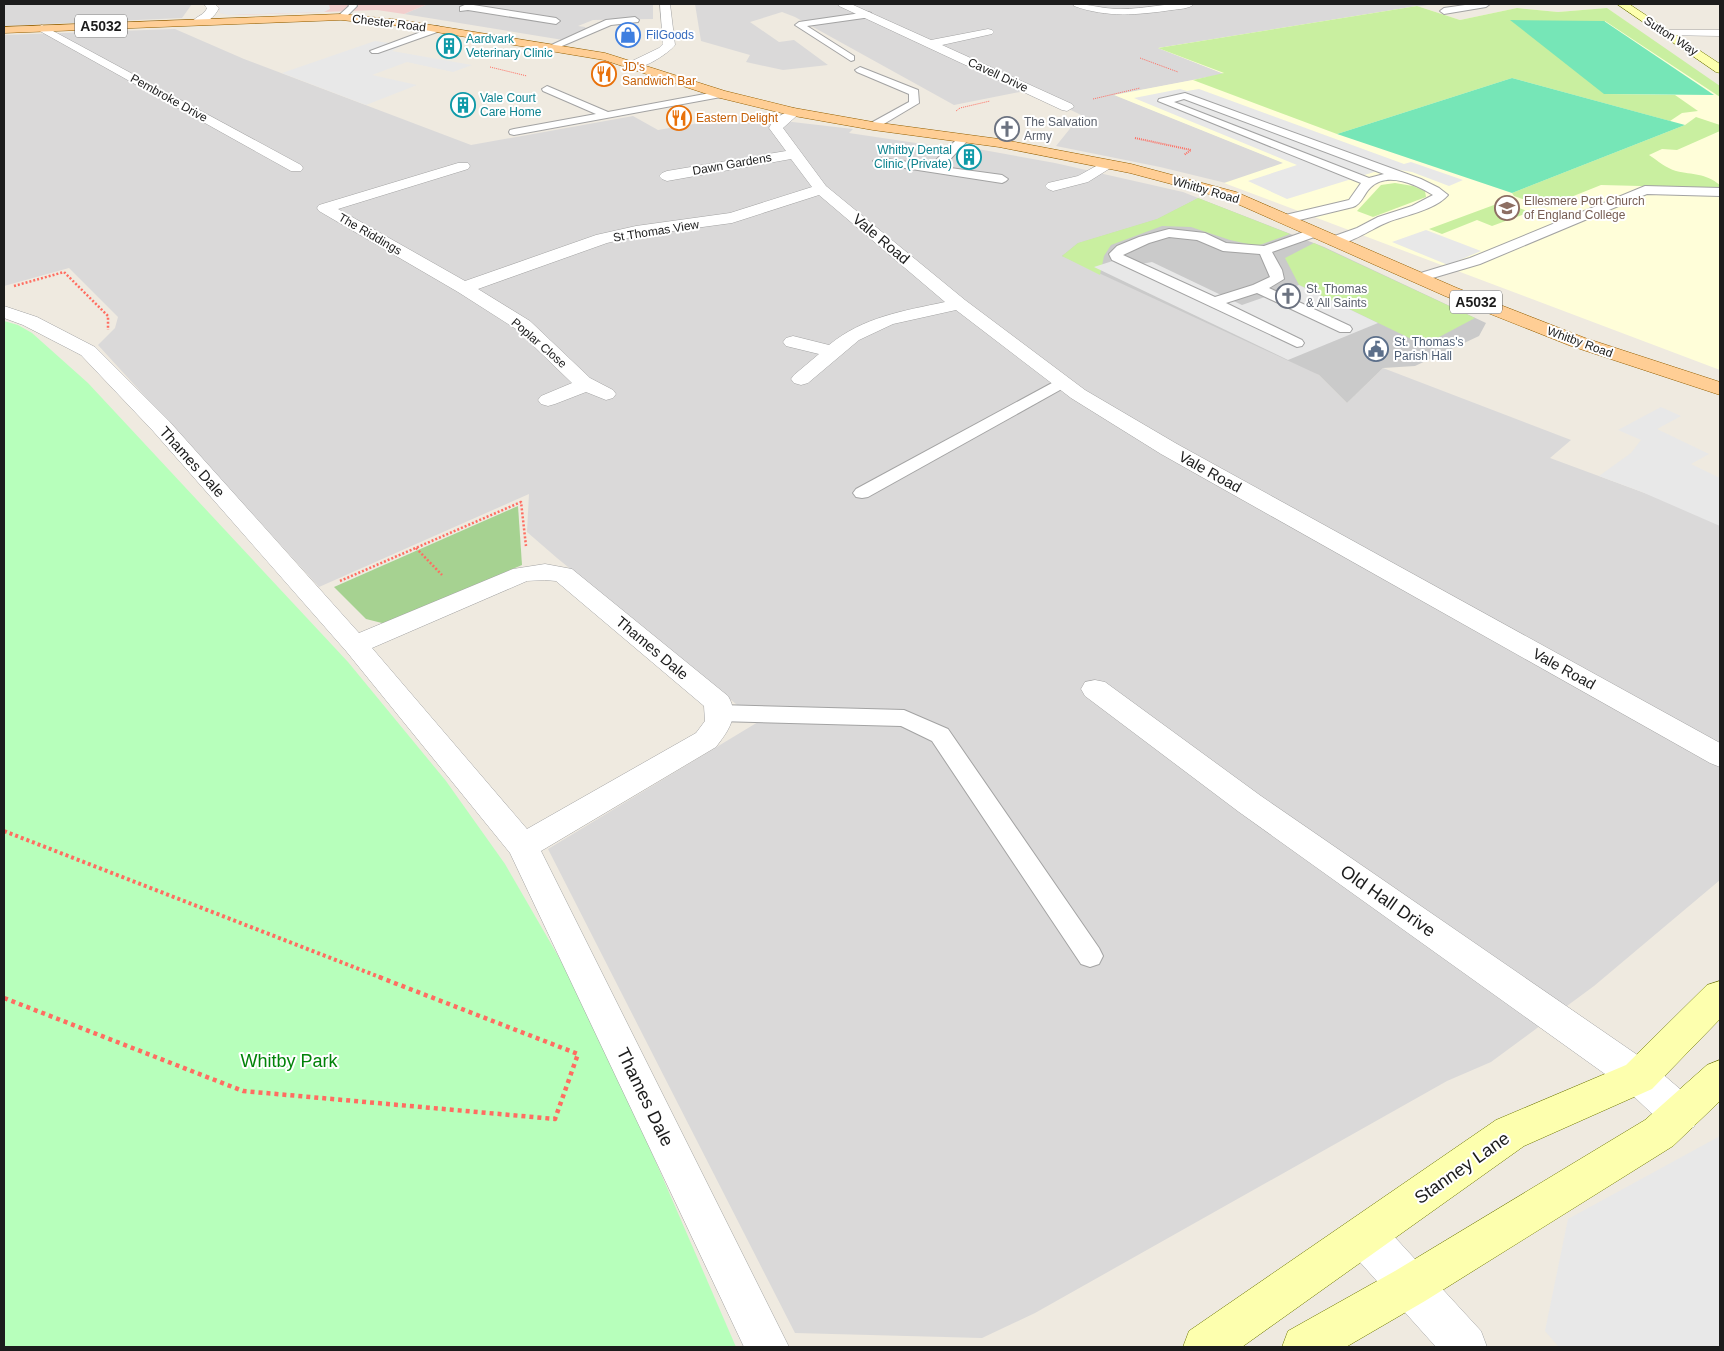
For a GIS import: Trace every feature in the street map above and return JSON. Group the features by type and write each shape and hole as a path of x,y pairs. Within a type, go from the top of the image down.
{"main road":[{"name":"Sutton Way","path":"1622,4 1720,69"},
{"name":"Chester Road","path":"4,30 341,17 419,26 438,23 634,65 721,94 794,112"},
{"name":"Whitby Road","path":"794,112 873,126 964,138 1107,164 1230,195 1419,278 1569,339 1720,389"},
{"name":"Whitby Road","path":"1622,358 1720,404"},
{"name":"Stanney Lane","path":"1204,1347 1366,1236 1510,1133 1639,1077 1720,996"},
{"path":"1304,1347 1410,1286 1658,1133 1720,1077"}],"street":[{"path":"198,22 211,13 213,8 209,4"},
{"path":"634,65 663,51 669,45 665,4"},
{"name":"Cavell Drive","path":"843,4 1067,106"},
{"path":"1078,4 1089,9 1117,13 1189,4"},
{"name":"Pembroke Drive","path":"42,28 296,168"},
{"name":"Cavell Drive","path":"929,44 988,32"},
{"path":"1665,33 1720,34"},
{"name":"Vale Road","path":"794,112 778,122 776,128 821,189 959,304 1078,394 1169,449 1720,756"},
{"name":"Dawn Gardens","path":"667,176 796,154"},
{"path":"1053,186 1090,182 1107,164"},
{"name":"The Riddings","path":"463,166 325,208 464,288"},
{"path":"436,174 454,183"},
{"name":"St Thomas View","path":"464,288 602,239 636,231 732,218 821,189"},
{"name":"Poplar Close","path":"464,288 524,325 597,389 548,400"},
{"name":"Thames Dale","path":"8,300 30,321 88,351 161,426 355,645 523,846 767,1347"},
{"path":"801,379 852,336 887,320 959,304"},
{"path":"793,342 834,352"},
{"name":"Thames Dale","path":"355,645 522,574 544,572 563,574 718,703 718,713"},
{"name":"Old Hall Drive","path":"1095,689 1250,804 1639,1077 1680,1114"},
{"path":"523,846 706,740 719,722 718,713"},
{"path":"1366,1236 1465,1347"}],"lane":[{"path":"341,17 353,6 352,4"},
{"path":"1444,11 1486,4"},
{"path":"463,9 467,7 556,21"},
{"path":"851,58 799,25 868,15"},
{"path":"552,47 610,22 635,20"},
{"path":"375,51 438,23"},
{"path":"860,70 914,92 914,103 873,126"},
{"path":"547,89 607,115"},
{"path":"514,132 721,94"},
{"path":"1334,241 1362,231 1382,220 1416,209 1442,195 1428,186 1185,96 1163,101 1369,182"},
{"path":"934,169 964,138"},
{"path":"879,160 1002,178"},
{"path":"1285,220 1352,204 1369,182 1385,177 1409,179"},
{"path":"1419,278 1475,261 1645,190 1720,192"},
{"path":"1297,343 1118,257 1116,254 1122,249 1144,240 1170,234 1200,236 1222,247 1265,250 1315,232"},
{"path":"1214,302 1258,288 1277,279 1275,270 1265,250"},
{"path":"1258,288 1345,329"},
{"path":"862,493 1063,382"},
{"path":"718,713 904,718 940,735 1090,956"}],"path":[{"path":"1140,58 1179,71 1173,77"},
{"path":"1067,106 1141,88"},
{"path":"929,133 960,108 1035,92"},
{"path":"8,300 64,272 108,316 110,328 88,351"},
{"path":"310,594 521,502 529,573"},
{"path":"4,831 578,1054 555,1119 243,1091 4,998"}],"shaded area":[{"path":"4,4 192,4 182,18 4,26"},
{"path":"218,4 428,4 404,14 377,10 239,15 220,13"},
{"path":"218,4 329,4 330,9 324,12 228,15 220,13"},
{"path":"428,4 653,4 653,19 593,20 578,26 585,27 588,31 563,40 404,14"},
{"path":"695,4 1434,4 1159,48 1225,74 1115,95 1284,163 1230,184 1160,167 1056,146 1081,115 1030,90 954,105 795,17 782,12 750,22 779,42 794,40 828,65 783,70 746,62 750,55 701,41"},
{"name":"Ellesmere Port Church of England College","path":"1417,6 1460,20 1517,8 1558,12 1607,8 1720,88 1720,370 1224,183 1283,163 1114,95 1224,74 1158,48"},
{"path":"175,29 244,59 471,145 633,116 658,130 741,116 853,129 849,133 956,149 961,146 1055,163 1183,192 1198,198 1157,219 1078,243 1319,375 1347,403 1383,368 1571,440 1550,458 1680,506 1720,524 1720,880 1594,986 1491,1062 1447,1081 1035,1313 982,1338 795,1333 548,849 758,722 527,532 529,494 319,587 98,345 115,328 118,317 69,268 4,286 4,35"},
{"path":"375,41 403,45 392,51 472,65 453,72 407,62 372,75 417,85 366,105 282,73"},
{"path":"1180,89 1187,91 1199,89 1404,164 1411,162 1463,180 1449,186 1412,172 1387,168 1287,199 1248,181 1297,165 1134,98"},
{"name":"St. Thomas & All Saints","path":"1198,198 1324,247 1486,323 1479,336 1415,366 1383,368 1347,403 1319,375 1062,256 1078,243 1157,219"},
{"path":"1426,230 1481,251 1448,265 1392,242"},
{"path":"1125,257 1141,264 1152,262 1242,305 1299,285 1378,323 1288,360 1094,267"},
{"path":"1661,407 1681,416 1657,429 1709,454 1691,464 1720,478 1720,526 1642,492 1599,476 1631,453 1641,440 1618,430"},
{"path":"1720,1136 1720,1347 1559,1347 1545,1331 1568,1219"}],"green space":[{"path":"1417,6 1460,20 1517,8 1558,12 1607,8 1720,86 1720,97 1605,21 1604,94 1675,95 1698,111 1682,113 1670,121 1512,78 1337,134 1193,80 1224,73 1158,48"},
{"path":"1510,20 1604,21 1714,95 1604,94"},
{"path":"1512,78 1685,125 1512,193 1337,134"},
{"path":"1696,117 1720,125 1720,131 1677,150 1662,149 1649,155 1672,170 1709,178 1720,185 1720,188 1601,185 1546,207 1514,196 1512,193 1685,125"},
{"path":"1395,183 1413,186 1425,191 1426,197 1373,217 1357,211 1381,185"},
{"path":"1198,198 1290,234 1257,246 1230,240 1191,227 1162,226 1111,245 1104,256 1100,275 1062,256 1078,243 1157,219"},
{"path":"1502,202 1530,212 1492,226 1477,220 1442,234 1429,229"},
{"path":"1314,243 1475,318 1424,345 1299,285 1285,258"},
{"name":"Whitby Park","path":"4,321 18,325 32,333 88,383 348,662 446,781 505,864 572,980 629,1100 736,1347 4,1347"},
{"path":"518,506 522,565 386,624 366,619 334,587"}],"place":[{"name":"FilGoods","path":"628,35"},
{"name":"Aardvark Veterinary Clinic","path":"449,46"},
{"name":"JD's Sandwich Bar","path":"604,74"},
{"name":"Vale Court Care Home","path":"463,105"},
{"name":"Eastern Delight","path":"679,118"},
{"name":"The Salvation Army","path":"1007,129"},
{"name":"Whitby Dental Clinic (Private)","path":"969,157"},
{"name":"Ellesmere Port Church of England College","path":"1507,208"},
{"name":"St. Thomas & All Saints","path":"1288,296"},
{"name":"St. Thomas's Parish Hall","path":"1376,349"}]}
